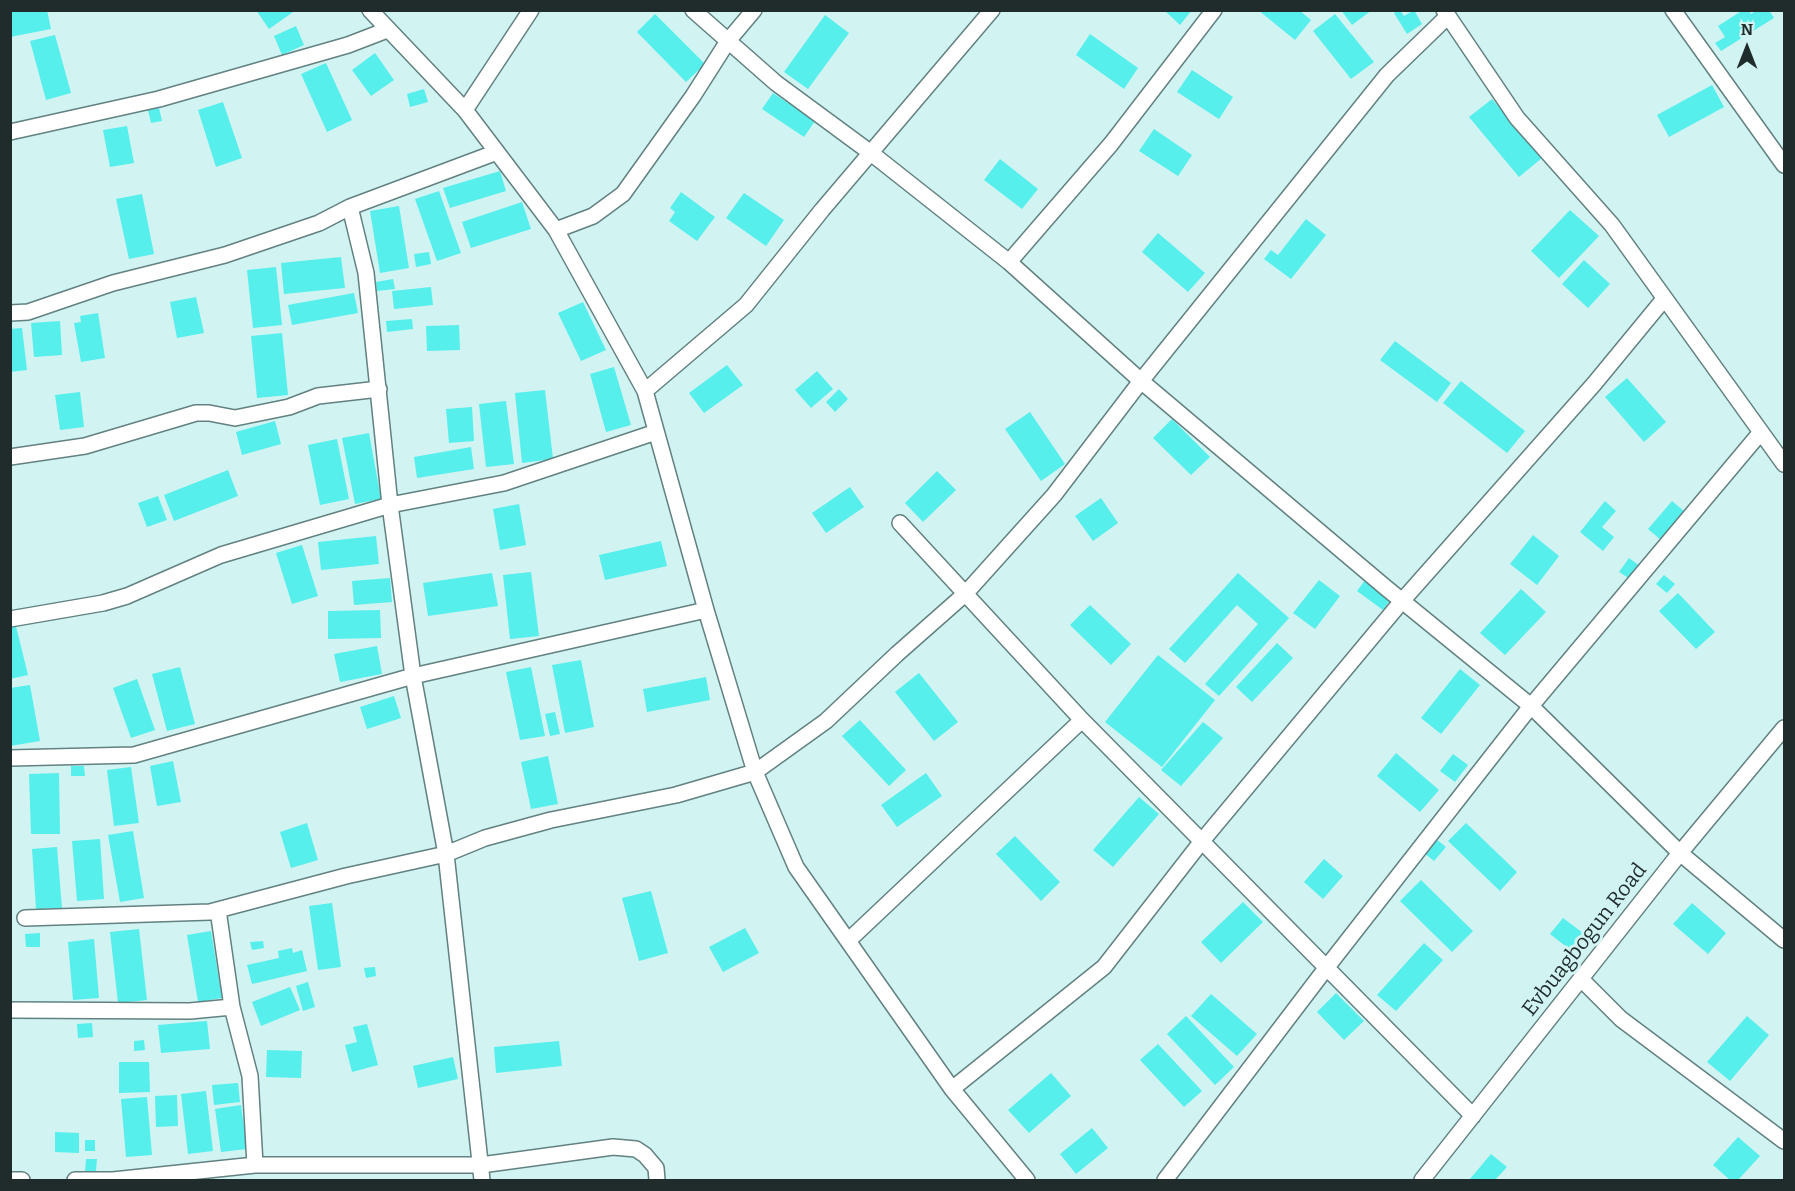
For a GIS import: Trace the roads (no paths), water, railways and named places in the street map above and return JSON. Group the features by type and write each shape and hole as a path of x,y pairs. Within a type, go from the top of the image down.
{"street":[{"path":"370,10 465,110 556,230 645,391 706,610 755,772 796,867 952,1089 1018,1177"},
{"path":"465,110 531,10"},
{"path":"693,10 776,83 871,153 1009,262 1141,381 1402,601 1532,706 1680,853 1785,939"},
{"path":"556,230 592,216 623,194 693,96 728,41 754,10"},
{"path":"645,391 746,305 992,10"},
{"path":"1009,262 1111,144 1214,10"},
{"path":"1672,10 1785,165"},
{"path":"25,918 210,912 346,876 446,854 484,838 551,820 676,795 755,772 826,721 965,594 1054,495 1141,381 1387,75 1446,13 1517,118 1612,225 1785,464"},
{"path":"10,132 159,99 348,45 387,30"},
{"path":"10,313 28,312 113,283 225,255 319,223 350,207 497,152"},
{"path":"350,207 366,273 390,506 413,676 446,854 481,1173"},
{"path":"952,1089 1104,967 1202,841 1402,601 1594,384 1664,299"},
{"path":"10,457 85,446 196,413 235,418 289,407 318,396 379,389"},
{"path":"10,619 104,603 127,596 220,555 390,506 504,483 656,432"},
{"path":"1165,1180 1327,967 1532,706 1761,432"},
{"path":"900,523 1082,720 1473,1116"},
{"path":"10,758 134,754 413,676 706,610"},
{"path":"849,940 1082,720"},
{"name":"Evbuagbogun Road","path":"1422,1180 1680,853 1785,728"},
{"path":"218,910 232,1007 250,1076 255,1165"},
{"path":"1581,979 1621,1019 1785,1141"},
{"path":"10,1010 190,1011 232,1007"},
{"path":"75,1180 200,1176 255,1165 481,1173 613,1147 636,1149 645,1155 656,1168 657,1180"},
{"path":"10,1180 22,1180"}]}
